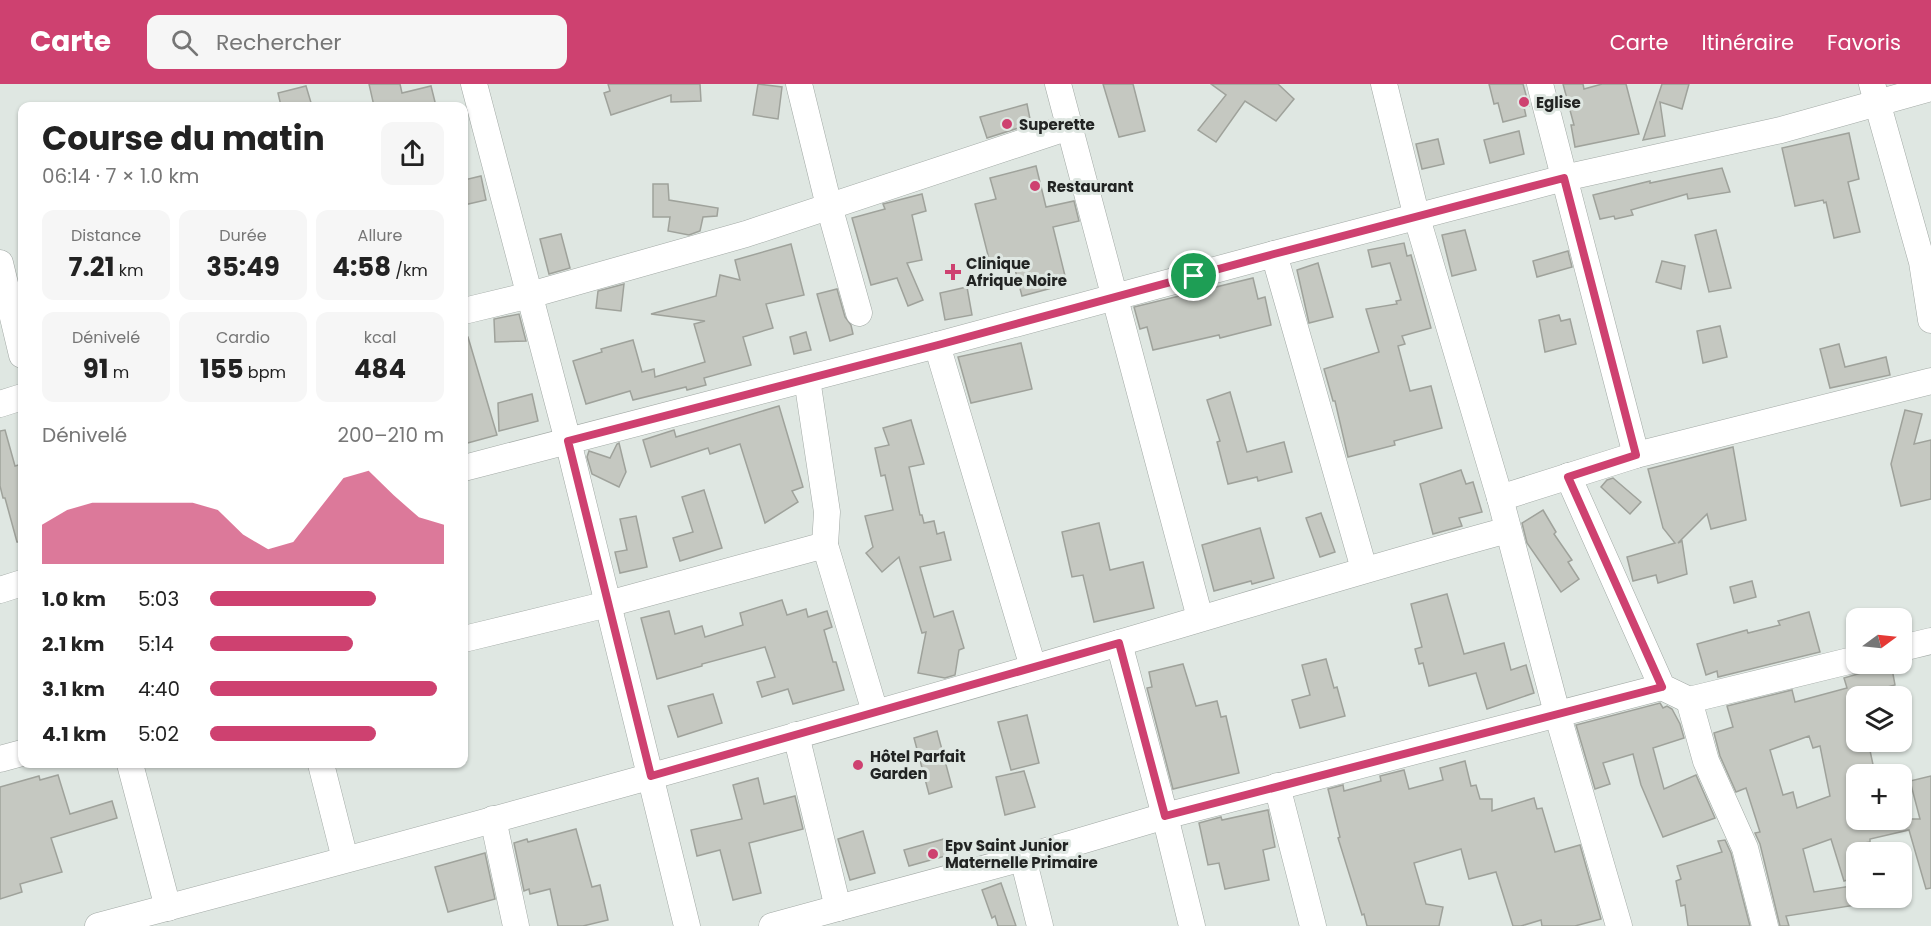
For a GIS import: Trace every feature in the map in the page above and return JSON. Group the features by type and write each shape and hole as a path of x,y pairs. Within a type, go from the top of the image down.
{"street":[{"path":"474,84 473,121 530,295 568,441 651,776 681,925"},
{"path":"799,84 829,206 859,313"},
{"path":"1058,84 1200,618"},
{"path":"1384,84 1418,218 1500,498 1557,713 1619,926"},
{"path":"1540,84 1636,455"},
{"path":"468,467 938,345 1564,178 1780,130 1874,93 1931,88"},
{"path":"1874,93 1926,261 1931,320"},
{"path":"468,310 530,295 746,234 1069,127"},
{"path":"1274,254 1364,569"},
{"path":"0,263 18,338"},
{"path":"938,345 1033,667"},
{"path":"807,379 826,512 825,545 875,712"},
{"path":"1500,498 1636,455 1931,381"},
{"path":"0,404 18,398"},
{"path":"1568,477 1662,687"},
{"path":"98,926 651,776 1119,643 1364,569 1508,530"},
{"path":"468,638 608,604 825,545"},
{"path":"0,590 18,584"},
{"path":"1912,646 1931,641"},
{"path":"1119,643 1192,926"},
{"path":"772,926 1023,858 1165,816 1662,687 1689,700 1846,662"},
{"path":"1689,700 1706,761 1745,848 1765,926"},
{"path":"796,735 838,908"},
{"path":"0,759 18,754"},
{"path":"131,768 168,908"},
{"path":"322,768 345,859"},
{"path":"1277,786 1313,926"},
{"path":"493,819 516,926"},
{"path":"1023,858 1040,926"}],"building":[{"path":"369,84 400,84 402,93 431,86 435,102 373,102"},
{"path":"608,84 700,84 701,101 671,102 671,95 611,115 604,93 610,91"},
{"path":"758,84 782,87 778,119 753,115"},
{"path":"1103,84 1133,84 1145,131 1119,137"},
{"path":"1211,84 1278,84 1294,99 1276,121 1245,101 1216,142 1198,130 1226,95"},
{"path":"1489,84 1523,84 1529,106 1524,107 1526,116 1503,122 1498,103 1494,104"},
{"path":"1563,84 1583,84 1584,89 1602,84 1626,84 1639,134 1575,147 1571,125 1574,125"},
{"path":"1662,84 1689,84 1682,109 1660,102 1665,136 1643,140"},
{"path":"306,86 311,102 280,102 278,93"},
{"path":"1027,104 1031,124 987,138 980,117"},
{"path":"1519,131 1524,154 1490,163 1484,140"},
{"path":"1849,133 1859,179 1848,182 1860,232 1834,238 1826,202 1824,203 1823,200 1795,206 1782,148"},
{"path":"1438,139 1444,164 1422,169 1416,144"},
{"path":"1036,166 1046,207 1074,201 1079,221 1053,227 1067,284 1022,296 1012,258 990,263 975,204 996,199 990,178"},
{"path":"1722,168 1730,192 1688,199 1687,194 1631,210 1633,215 1615,219 1614,216 1600,219 1593,195 1650,181 1650,183"},
{"path":"481,176 486,200 468,204 468,179"},
{"path":"653,184 668,184 669,200 718,208 717,216 703,217 700,231 689,235 668,231 670,217 653,217"},
{"path":"922,194 926,211 912,215 922,260 907,263 923,300 908,306 897,278 871,285 852,218 885,209 883,204"},
{"path":"1465,230 1476,270 1452,276 1442,235"},
{"path":"1716,230 1731,288 1709,292 1695,235"},
{"path":"561,234 570,268 549,274 540,239"},
{"path":"1404,243 1407,256 1411,255 1431,328 1402,336 1405,344 1398,346 1410,391 1431,386 1442,428 1394,441 1395,445 1348,457 1335,401 1333,401 1324,369 1379,352 1366,309 1397,304 1396,301 1401,300 1390,263 1372,267 1368,250"},
{"path":"791,244 804,295 766,304 773,328 743,337 751,365 704,378 706,385 687,390 686,387 633,400 630,391 586,404 573,361 602,352 601,349 633,340 642,372 654,369 655,377 705,362 694,324 705,321 651,314 716,296 720,275 740,280 735,260"},
{"path":"1568,251 1572,267 1537,277 1533,261"},
{"path":"1662,261 1685,266 1681,289 1656,282"},
{"path":"1318,263 1333,317 1309,323 1297,270"},
{"path":"1253,278 1258,299 1265,297 1271,325 1220,338 1219,335 1153,350 1147,327 1140,329 1134,307"},
{"path":"624,284 621,311 596,308 598,291"},
{"path":"967,287 972,315 945,320 940,293"},
{"path":"837,289 845,317 851,325 853,334 830,341 817,294"},
{"path":"519,314 526,341 495,342 494,319"},
{"path":"1559,315 1561,321 1570,319 1576,344 1545,352 1539,320"},
{"path":"1720,326 1727,357 1703,363 1697,331"},
{"path":"806,332 811,350 794,354 790,337"},
{"path":"468,337 497,435 468,443"},
{"path":"1021,343 1032,389 971,403 958,357"},
{"path":"1839,344 1845,367 1886,357 1890,375 1830,388 1820,349"},
{"path":"1230,392 1247,452 1284,442 1292,472 1258,481 1257,477 1228,484 1217,442 1220,441 1207,400"},
{"path":"532,394 538,421 499,431 498,403"},
{"path":"779,406 803,487 792,491 798,502 765,523 740,444 710,454 708,448 651,467 643,440 674,430 676,437"},
{"path":"1905,410 1922,414 1914,444 1931,440 1931,499 1901,506 1891,464"},
{"path":"911,420 924,464 909,467 920,515 924,523 934,521 937,534 944,532 951,560 920,567 934,617 953,611 964,648 959,650 955,675 945,678 918,673 926,632 922,633 899,557 882,572 866,553 873,547 865,516 893,510 885,475 881,476 875,448 889,445 883,428"},
{"path":"5,430 15,466 18,465 18,542 0,486 0,431"},
{"path":"619,443 626,472 619,487 592,474 587,457 589,451 610,458"},
{"path":"1733,447 1746,520 1711,529 1707,514 1678,543 1682,541 1687,574 1658,583 1656,575 1633,581 1627,557 1675,543 1663,528 1648,469"},
{"path":"1461,470 1466,484 1473,482 1482,512 1459,518 1462,526 1433,534 1420,484"},
{"path":"1613,478 1641,502 1630,514 1601,487 1607,480"},
{"path":"704,490 722,548 680,561 673,538 693,532 682,497"},
{"path":"1543,510 1556,532 1554,534 1572,560 1568,562 1579,579 1561,592 1527,543 1522,523"},
{"path":"1321,513 1335,552 1320,557 1306,518"},
{"path":"636,516 647,567 620,573 615,552 627,550 620,519"},
{"path":"1099,523 1110,570 1143,562 1154,608 1094,622 1083,575 1072,577 1062,532"},
{"path":"1260,528 1274,578 1252,584 1251,581 1214,591 1202,545"},
{"path":"1752,581 1756,597 1734,603 1730,587"},
{"path":"1447,594 1464,654 1504,643 1511,670 1526,665 1534,693 1487,709 1476,673 1429,686 1423,663 1419,664 1415,649 1422,647 1411,604"},
{"path":"782,600 787,615 806,609 808,617 827,611 832,627 824,630 844,690 793,704 788,689 762,697 757,682 775,677 765,647 657,679 641,618 669,611 675,634 702,626 705,637 743,625 740,613"},
{"path":"1809,612 1820,652 1718,677 1717,671 1706,675 1697,644 1747,630 1748,633 1780,625 1778,621"},
{"path":"1326,659 1345,716 1300,728 1292,700 1310,695 1302,665"},
{"path":"1183,664 1196,706 1217,701 1221,717 1226,716 1239,773 1173,789 1147,688 1152,687 1149,672"},
{"path":"1858,674 1893,674 1895,685 1846,686 1844,678"},
{"path":"1846,688 1846,752 1870,752 1873,764 1846,764 1846,830 1909,830 1870,839 1870,842 1846,842 1846,880 1844,881 1831,839 1803,849 1814,892 1846,887 1846,907 1786,916 1789,926 1780,926 1760,844 1755,833 1760,832 1746,788 1736,792 1720,756 1714,733 1733,727 1727,706 1792,690 1795,702","holes":["1809,736 1813,748 1820,746 1830,796 1797,808 1793,792 1783,795 1770,750"]},
{"path":"713,694 722,723 678,737 668,706"},
{"path":"1660,703 1663,708 1667,706 1672,709 1684,738 1653,748 1664,789 1696,775 1715,818 1663,837 1641,785 1633,754 1603,763 1610,784 1595,789 1576,725"},
{"path":"1027,715 1039,763 1011,770 998,722"},
{"path":"937,731 952,787 929,794 914,738"},
{"path":"1465,761 1471,786 1476,785 1480,799 1492,799 1492,811 1534,798 1537,809 1542,808 1555,852 1580,845 1601,919 1575,926 1542,926 1541,920 1513,926 1496,872 1469,879 1461,849 1414,863 1426,904 1443,907 1439,926 1367,926 1338,838 1340,837 1328,789 1343,785 1344,791 1381,781 1380,776 1404,770 1409,789 1443,780 1440,768"},
{"path":"1024,771 1035,807 1005,815 996,777"},
{"path":"58,775 70,814 112,801 117,818 51,838 62,872 20,884 22,892 0,899 0,787 39,776 40,780"},
{"path":"1931,776 1931,888 1926,889 1909,830 1912,830 1912,819 1920,819 1912,781"},
{"path":"758,778 764,804 795,796 803,829 749,843 761,893 733,900 720,850 697,856 691,830 742,819 733,785"},
{"path":"1268,810 1275,847 1263,850 1269,880 1225,889 1219,863 1208,865 1199,823 1221,817 1222,820"},
{"path":"576,829 592,887 600,885 608,920 583,926 558,926 550,889 530,894 529,889 524,891 514,843 527,839 528,842"},
{"path":"863,831 875,873 850,880 838,839"},
{"path":"944,839 949,855 909,866 904,850"},
{"path":"1725,840 1731,853 1750,926 1688,926 1685,905 1681,906 1676,881 1681,879 1677,866 1722,852 1718,841"},
{"path":"485,853 495,899 448,912 435,867"},
{"path":"1001,883 1016,926 998,926 995,916 992,918 982,890"}],"place":[{"name":"Eglise","path":"1524,102"},
{"name":"Superette","path":"1007,124"},
{"name":"Restaurant","path":"1035,186"},
{"name":"Clinique Afrique Noire","path":"953,272"},
{"name":"Hôtel Parfait Garden","path":"858,765"},
{"name":"Epv Saint Junior Maternelle Primaire","path":"933,854"}],"route":[{"path":"1564,178 1636,455 1568,477 1662,687 1165,816 1119,643 651,776 568,441 1194,276 1564,178"}]}
